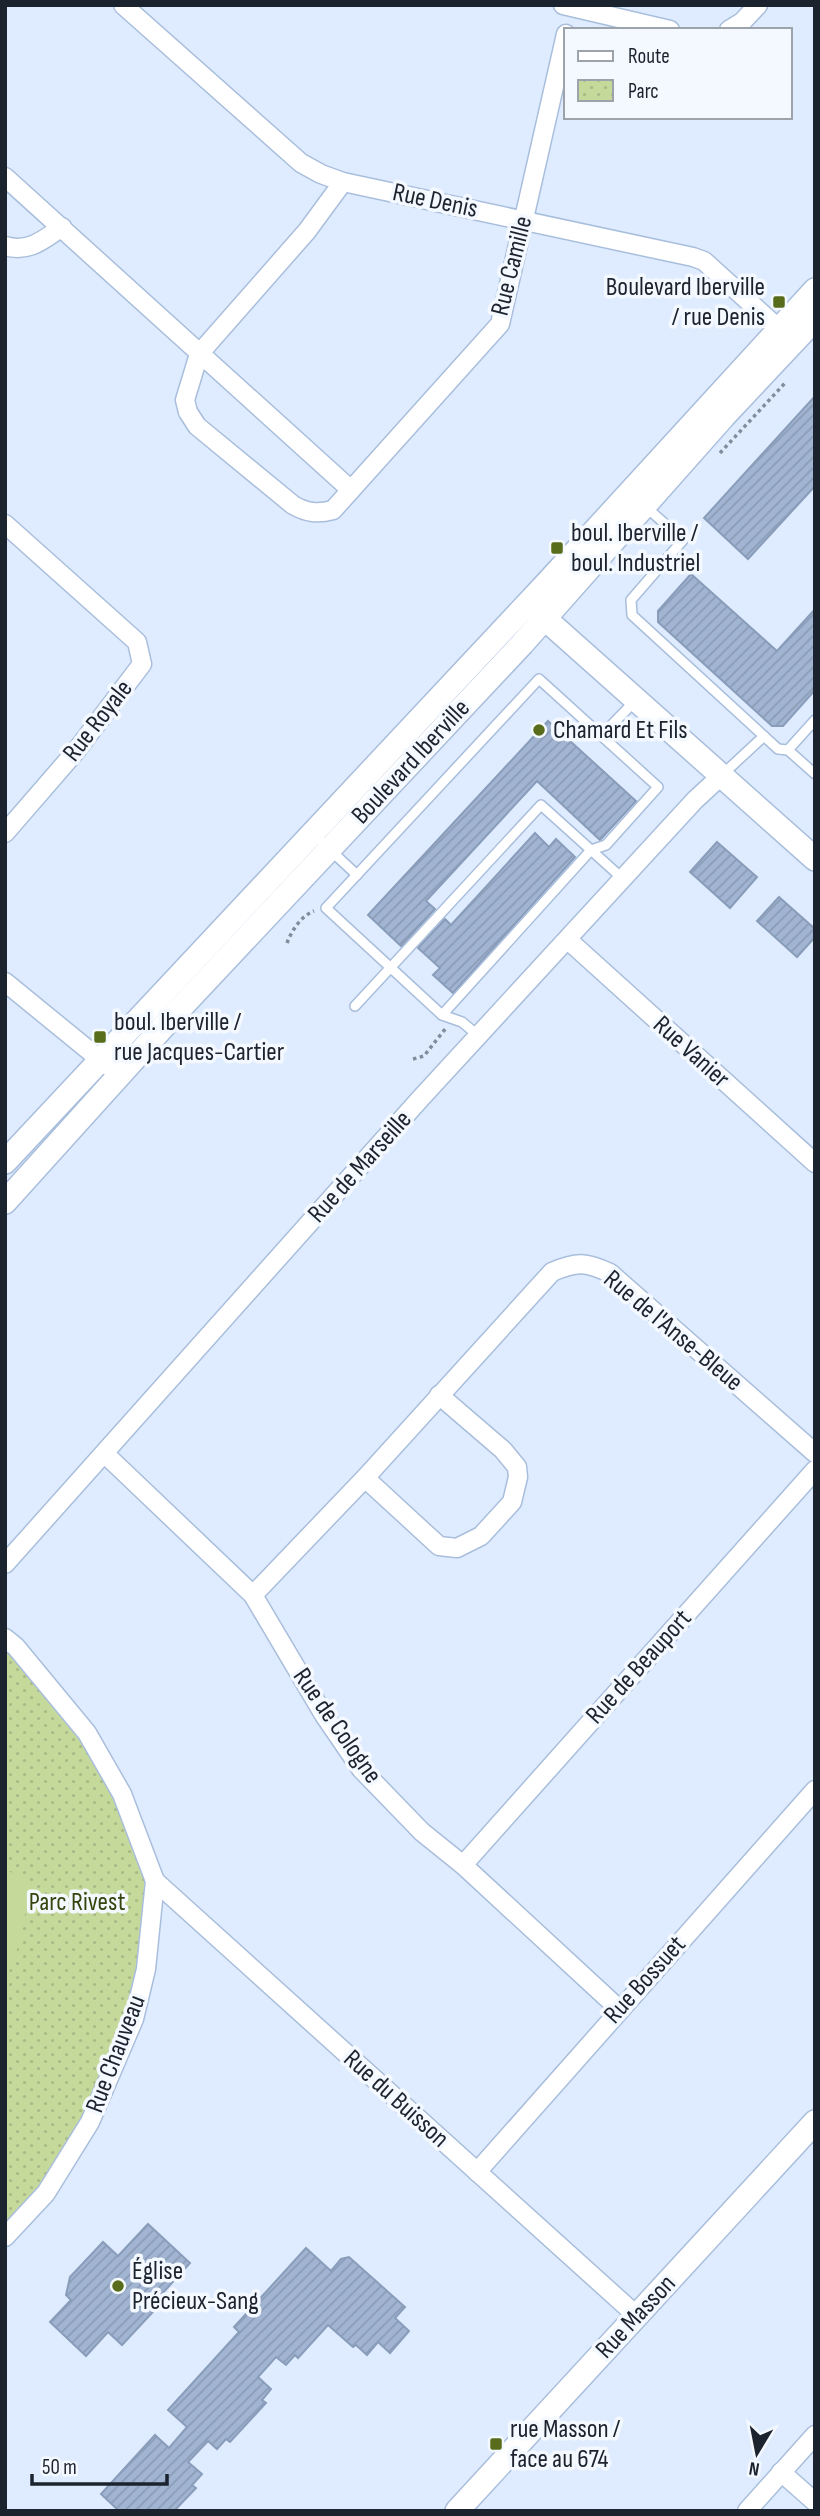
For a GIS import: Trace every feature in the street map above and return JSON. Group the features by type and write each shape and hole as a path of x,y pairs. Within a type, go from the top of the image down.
{"street":[{"name":"Rue Denis","path":"123,5 301,163 321,174 344,182 524,219 704,261 779,329"},
{"path":"736,26 758,5"},
{"name":"Rue Camille","path":"567,6 567,28"},
{"path":"567,6 661,28"},
{"name":"Rue Camille","path":"344,182 307,231 199,354 185,400 188,412 197,426 293,505 303,511 319,514 333,510 500,324 564,45"},
{"path":"5,177 351,490"},
{"path":"5,246 21,249 35,246 62,227"},
{"name":"Boulevard Iberville","path":"5,1202 118,1075 513,654 536,611 815,290"},
{"name":"Boulevard Iberville","path":"5,1162 312,833 645,506 815,319"},
{"name":"Rue Royale","path":"5,524 136,642 142,664 76,751 5,833"},
{"path":"536,611 815,859"},
{"name":"Rue de Marseille","path":"5,1564 420,1099 480,1037 695,800 721,776"},
{"name":"Rue Vanier","path":"568,940 815,1163"},
{"path":"5,982 118,1075"},
{"name":"Rue de l'Anse-Bleue","path":"253,1595 365,1478 552,1272 569,1265 589,1264 610,1273 815,1453"},
{"path":"365,1478 439,1546 457,1548 481,1536 512,1502 518,1476 517,1467 503,1450 439,1395"},
{"name":"Rue de Cologne","path":"105,1454 253,1595 324,1715 361,1769 422,1832 463,1865 620,2009"},
{"name":"Rue de Beauport","path":"463,1865 815,1470"},
{"name":"Rue Chauveau","path":"5,1638 16,1647 87,1732 122,1794 155,1881 146,1969 134,2019 90,2122 46,2193 5,2237"},
{"name":"Rue Bossuet","path":"477,2172 815,1790"},
{"name":"Rue du Buisson","path":"155,1881 637,2316"},
{"name":"Rue Masson","path":"457,2511 815,2122"},
{"path":"747,2511 815,2435"},
{"path":"781,2472 815,2502"}],"lane":[{"path":"645,506 683,540 631,600 632,615 764,736 778,748 788,750 815,774"},
{"path":"447,1016 591,850 606,845 658,787 539,679 326,908 447,1016 462,1022 480,1037"},
{"path":"602,735 636,700"},
{"path":"788,750 815,720"},
{"path":"721,776 764,736"},
{"path":"355,1006 541,805 623,879"},
{"path":"312,833 357,874"}],"path":[{"path":"712,461 791,377"},
{"path":"287,943 292,930 309,912 326,908"},
{"path":"414,1059 424,1056 444,1034 447,1016"}],"green space":[{"name":"Parc Rivest","path":"5,1638 87,1732 146,1853 151,1914 135,2015 91,2119 5,2238"},
{"path":"5,1870 29,1879 22,1931 5,1981"}],"building":[{"path":"815,396 815,486 748,559 704,518"},
{"path":"691,574 777,651 815,609 815,690 783,726 772,726 658,622 658,611"},
{"path":"548,721 636,801 600,840 537,781 426,901 435,909 401,946 368,915"},
{"path":"535,833 549,847 556,839 575,857 453,993 433,975 440,968 418,948 445,919 451,925"},
{"path":"717,842 757,877 730,908 690,872"},
{"path":"779,897 815,929 815,937 797,957 757,921"},
{"name":"Église Précieux-Sang","path":"148,2224 190,2263 160,2296 164,2300 122,2345 108,2332 86,2356 50,2322 71,2300 66,2295 70,2277 103,2242 118,2256"},
{"path":"306,2248 331,2271 341,2259 349,2257 405,2307 395,2318 409,2331 390,2353 378,2342 367,2355 356,2345 353,2347 328,2325 298,2358 295,2355 286,2365 276,2357 258,2377 271,2389 262,2400 266,2403 230,2442 226,2439 217,2449 208,2441 188,2462 202,2474 192,2485 196,2488 174,2511 119,2511 101,2494 155,2435 169,2448 187,2427 168,2410 239,2332 234,2327"}],"place":[{"name":"Boulevard Iberville / rue Denis","path":"779,302"},
{"name":"boul. Iberville / boul. Industriel","path":"557,548"},
{"name":"Chamard Et Fils","path":"539,730"},
{"name":"boul. Iberville / rue Jacques-Cartier","path":"100,1037"},
{"name":"Église Précieux-Sang","path":"118,2286"},
{"name":"rue Masson / face au 674","path":"496,2444"}]}
